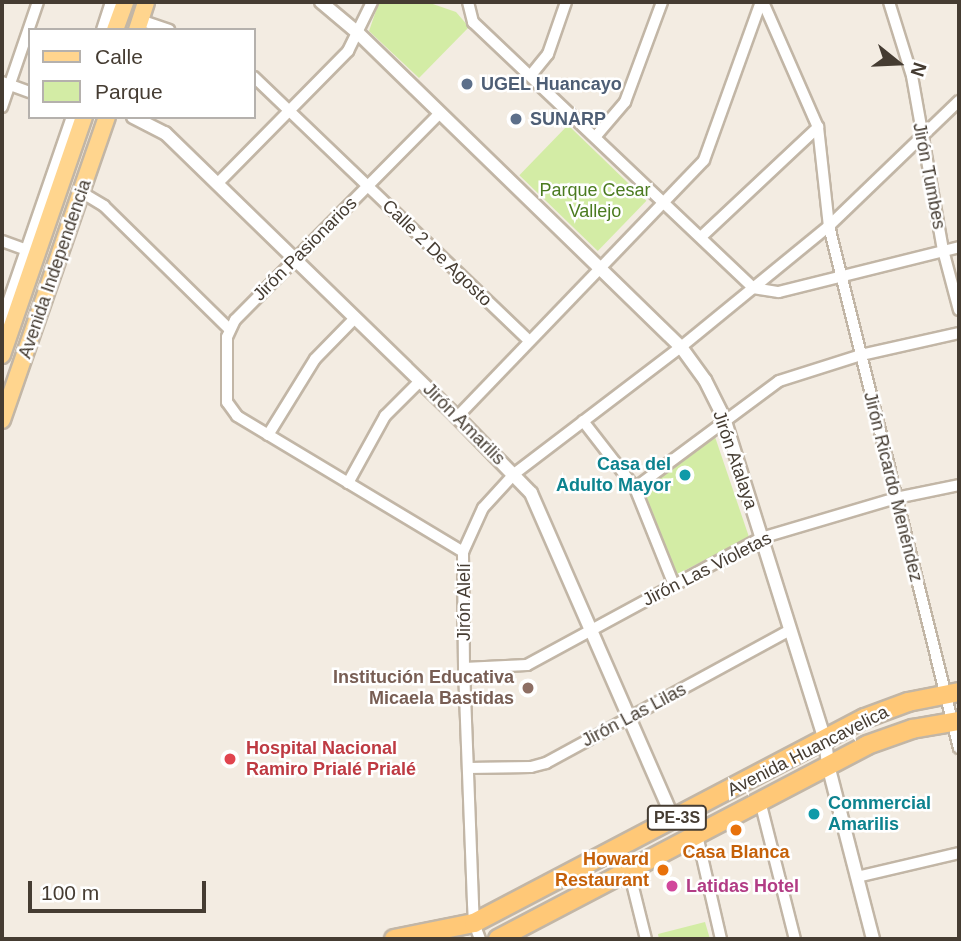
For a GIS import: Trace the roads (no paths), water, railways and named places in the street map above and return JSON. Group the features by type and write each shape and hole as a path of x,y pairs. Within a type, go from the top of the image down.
{"highway":[{"name":"Avenida Huancavelica","path":"394,939 477,931 674,820 865,718 908,702 952,694"},
{"name":"Avenida Huancavelica","path":"498,939 867,745 912,729 956,721"}],"main road":[{"path":"116,28 125,2"},
{"path":"139,25 146,2"},
{"name":"Avenida Independencia","path":"2,355 5,319 84,119"},
{"name":"Avenida Independencia","path":"2,420 106,119"}],"street":[{"path":"2,107 6,83 38,2"},
{"path":"104,28 112,2"},
{"name":"Jirón Atalaya","path":"321,2 358,33 681,347 705,380 724,418 825,740 828,765 873,939"},
{"path":"217,184 348,51 372,2"},
{"path":"531,75 548,54 566,2"},
{"path":"596,136 625,102 662,2"},
{"path":"457,416 704,160 762,2"},
{"name":"Jirón Ricardo Menéndez","path":"762,2 818,127 829,226 896,498 952,694 959,748"},
{"name":"Jirón Tumbes","path":"889,2 912,76 943,250 959,310"},
{"path":"468,6 473,22 753,288 779,292 959,247"},
{"path":"139,25 157,28"},
{"name":"Calle 2 De Agosto","path":"256,79 529,341"},
{"path":"6,83 28,91"},
{"name":"Jirón Alelí","path":"477,931 464,668 463,552 484,508 514,474 681,347 829,226 959,101"},
{"name":"Jirón Pasionarios","path":"229,329 440,113"},
{"name":"Avenida Independencia","path":"32,251 72,119"},
{"name":"Jirón Amarilis","path":"137,119 165,134 457,416 531,493 674,820"},
{"path":"701,237 818,127"},
{"path":"81,192 104,206 229,329 229,409 463,552"},
{"path":"2,241 32,251"},
{"path":"268,435 314,359 355,318"},
{"path":"635,488 724,418 779,381 861,355 959,333"},
{"path":"348,483 386,416 420,381"},
{"path":"583,421 635,488 674,585"},
{"name":"Jirón Las Violetas","path":"464,668 527,665 761,538 896,498 959,485"},
{"name":"Jirón Las Lilas","path":"468,768 531,767 546,763 790,631"},
{"path":"760,801 795,939"},
{"path":"697,835 721,939"},
{"path":"857,877 959,853"},
{"path":"629,872 646,939"}],"place":[{"name":"UGEL Huancayo","path":"467,84"},
{"name":"SUNARP","path":"516,119"},
{"name":"Casa del Adulto Mayor","path":"685,475"},
{"name":"Institución Educativa Micaela Bastidas","path":"528,688"},
{"name":"Hospital Nacional Ramiro Prialé Prialé","path":"230,759"},
{"name":"Commercial Amarilis","path":"814,814"},
{"name":"Casa Blanca","path":"736,830"},
{"name":"Howard Restaurant","path":"663,870"},
{"name":"Latidas Hotel","path":"672,886"}],"park label":[{"name":"Parque Cesar Vallejo","path":"595,201"}]}
